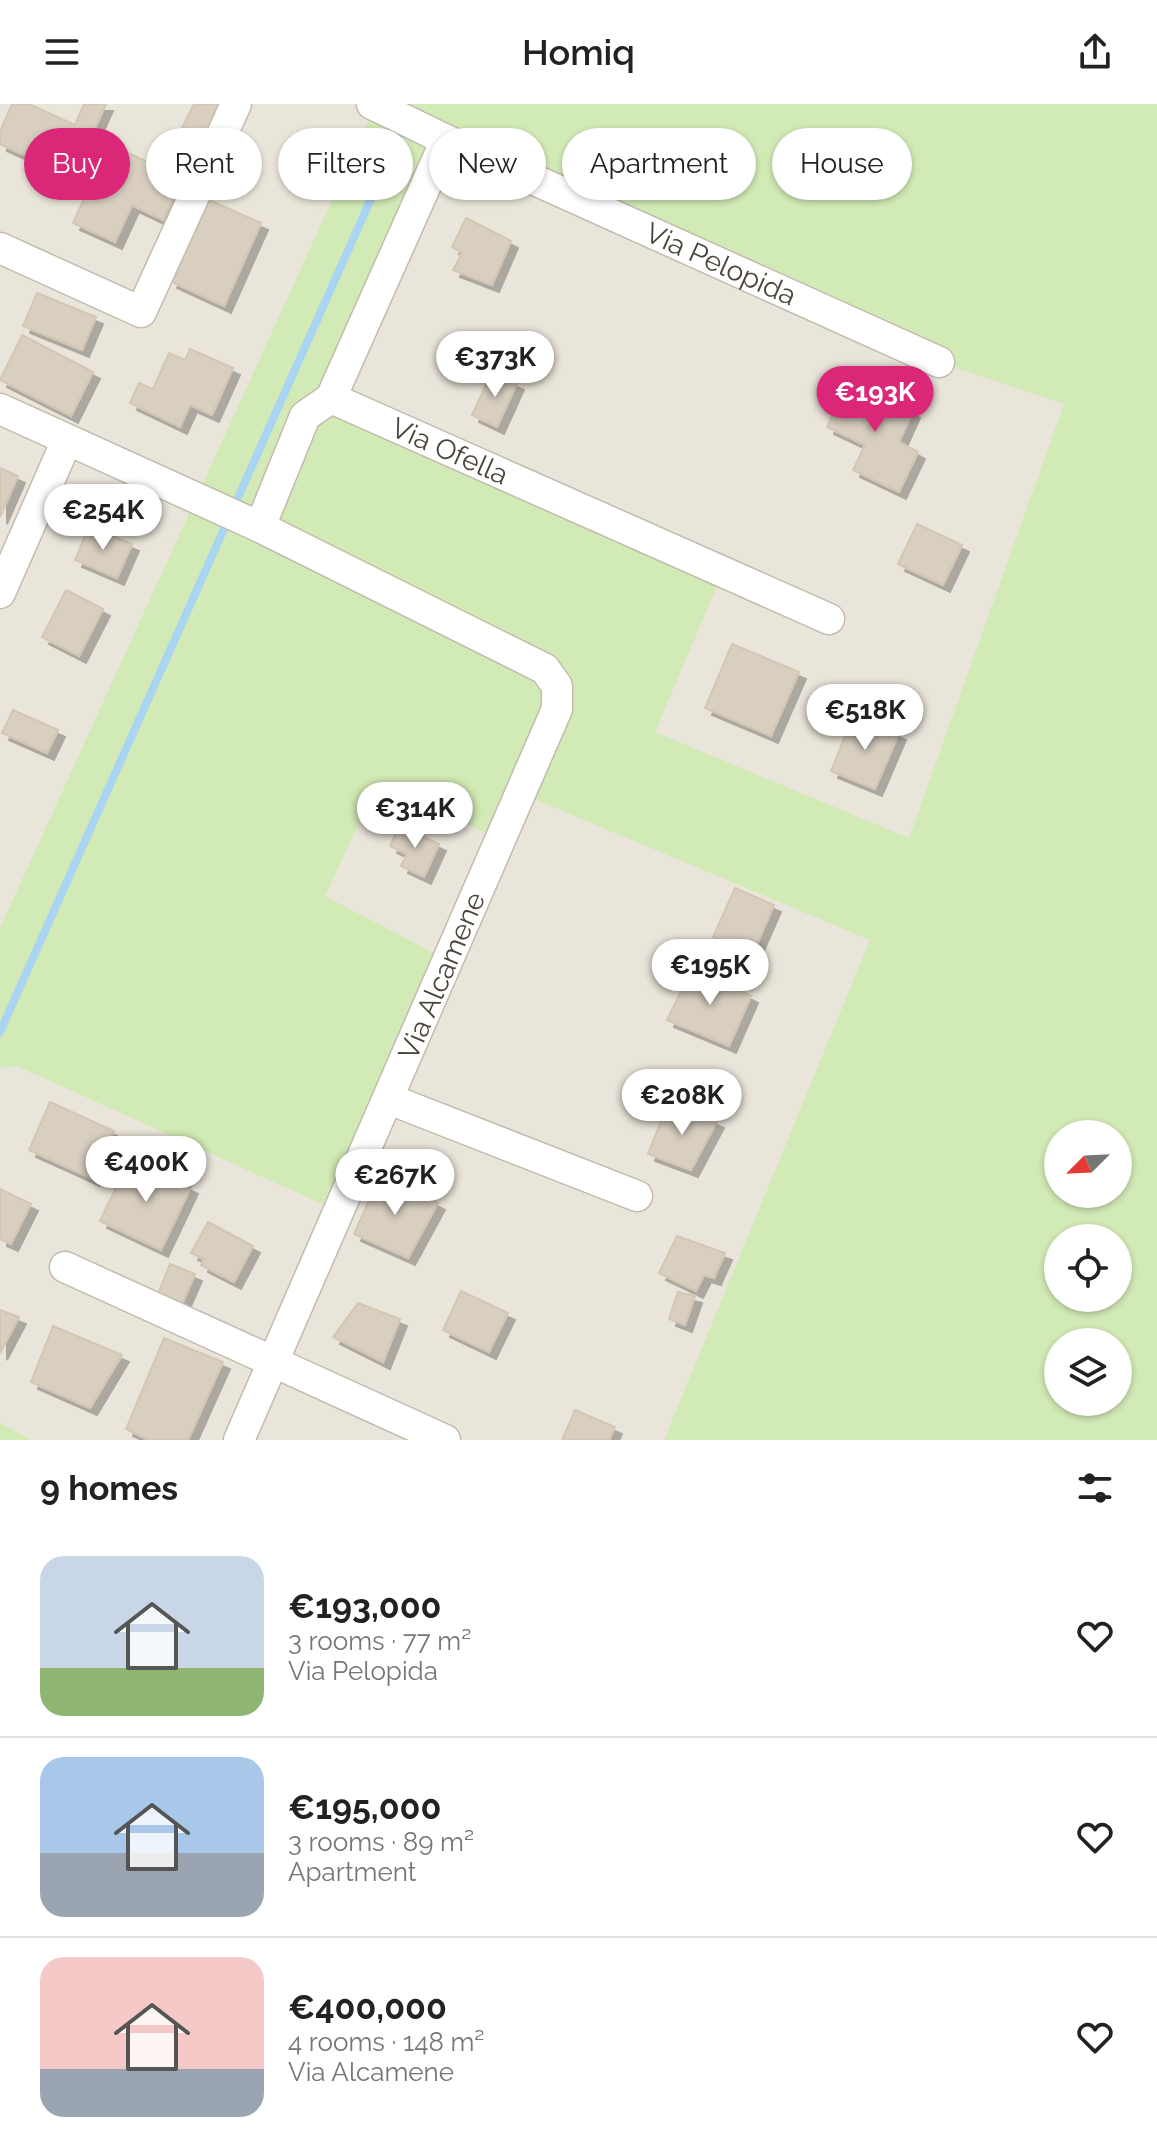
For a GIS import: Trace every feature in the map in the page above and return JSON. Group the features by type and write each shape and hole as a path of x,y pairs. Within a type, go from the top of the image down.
{"street":[{"path":"0,248 141,312 236,104"},
{"name":"Via Pelopida","path":"374,105 429,132"},
{"path":"260,527 305,416 331,398 429,178"},
{"name":"Via Pelopida","path":"546,185 939,362"},
{"name":"Via Ofella","path":"331,398 829,619"},
{"name":"Via Alcamene","path":"0,409 260,527 545,669 557,686 557,709 239,1440"},
{"path":"0,593 67,440"},
{"path":"389,1099 637,1196"},
{"path":"65,1267 445,1440"}],"shaded area":[{"path":"0,104 1157,104 1125,1120 1044,1120 1044,1208 1122,1208 1122,1224 1044,1224 1044,1312 1119,1312 1118,1328 1044,1328 1044,1416 1074,1416 1102,1440 0,1440"}],"green space":[{"path":"376,104 1157,104 1157,1440 664,1440 870,940 522,794 501,840 378,783 325,896 449,961 340,1212 17,1066 0,1068 0,928 332,200 413,200 413,128 365,128","holes":["429,128 546,128 546,185 562,192 562,128 756,128 756,200 579,200 939,362 1064,404 909,838 655,732 723,572 331,397 429,178"]},
{"path":"0,1423 32,1440 0,1440"}],"building":[{"path":"12,104 29,104 75,125 84,104 106,104 95,128 24,128 24,155 0,144 0,132"},
{"path":"194,104 222,104 210,128 182,128"},
{"path":"130,154 146,161 146,200 172,200 163,220 132,205 115,242 73,223 83,200 130,200"},
{"path":"207,200 261,223 224,306 170,281"},
{"path":"466,218 511,241 492,285 453,270 462,253 452,247"},
{"path":"37,293 96,317 82,350 23,326"},
{"path":"22,335 93,372 71,416 0,380"},
{"path":"190,349 233,368 212,415 190,405 180,427 130,403 139,383 153,389 169,353 185,360"},
{"path":"492,372 517,383 497,427 472,415"},
{"path":"848,380 913,411 899,442 918,452 899,492 853,470 865,445 827,427"},
{"path":"0,468 18,476 0,517"},
{"path":"917,524 962,545 943,585 898,564"},
{"path":"89,526 132,544 117,578 75,560"},
{"path":"66,590 103,609 79,656 42,637"},
{"path":"732,644 799,672 771,736 705,708"},
{"path":"13,710 58,730 47,753 2,733"},
{"path":"854,714 899,733 875,789 831,771"},
{"path":"399,825 439,844 424,877 401,866 407,854 390,846"},
{"path":"735,888 774,905 752,955 713,937"},
{"path":"693,967 751,996 729,1046 667,1020"},
{"path":"50,1102 114,1131 93,1179 29,1150"},
{"path":"681,1106 717,1121 691,1170 648,1154 666,1109 679,1112"},
{"path":"130,1158 191,1187 161,1250 100,1221"},
{"path":"381,1174 438,1203 408,1258 354,1234"},
{"path":"0,1189 31,1204 11,1244 0,1239"},
{"path":"208,1222 253,1246 234,1282 201,1265 204,1259 191,1253"},
{"path":"677,1236 725,1253 714,1278 704,1275 696,1291 659,1273"},
{"path":"170,1264 195,1274 182,1304 158,1294"},
{"path":"461,1291 508,1313 489,1352 443,1330"},
{"path":"678,1292 695,1296 685,1325 669,1319"},
{"path":"358,1303 400,1319 383,1362 333,1337"},
{"path":"0,1310 19,1317 0,1353"},
{"path":"53,1326 122,1355 90,1408 31,1382"},
{"path":"164,1338 223,1362 188,1440 149,1440 126,1429"},
{"path":"575,1410 615,1427 609,1440 562,1440"}],"waterway":[{"path":"0,1032 403,127"}]}
